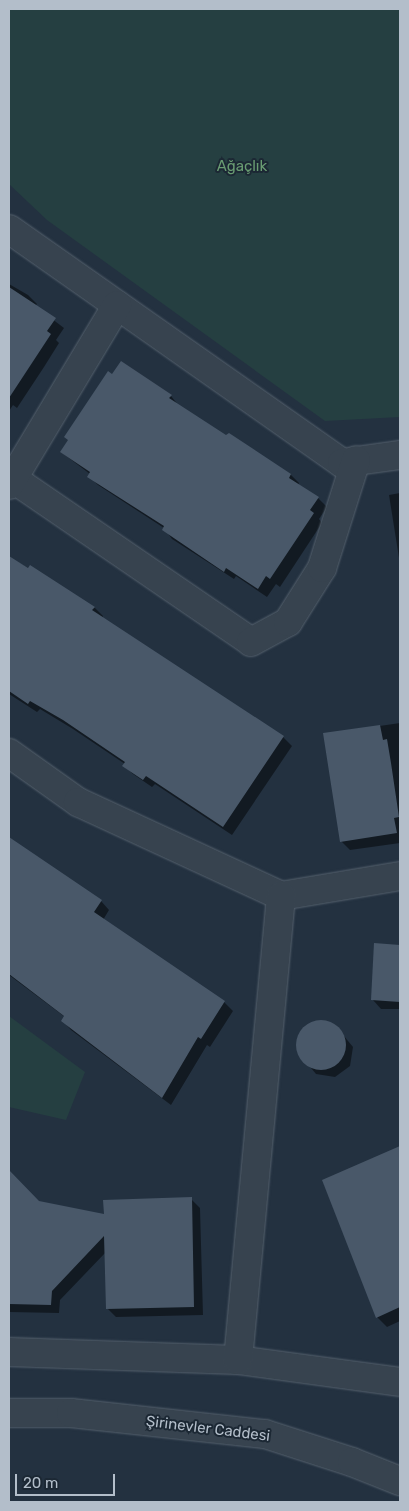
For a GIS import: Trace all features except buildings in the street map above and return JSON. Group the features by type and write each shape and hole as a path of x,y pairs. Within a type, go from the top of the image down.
{"street":[{"path":"9,229 342,463 400,455"},
{"path":"117,305 10,480 251,642 288,622 322,568 356,460"},
{"path":"9,753 78,802 281,896 400,876"},
{"path":"238,1360 281,896"},
{"path":"9,1352 96,1353 238,1360 400,1382"},
{"name":"Şirinevler Caddesi","path":"9,1413 71,1412 265,1434 352,1462 400,1481"}],"green space":[{"name":"Ağaçlık","path":"9,9 400,9 400,417 325,421 47,220 9,184"},
{"path":"9,1016 85,1072 66,1120 9,1107"}]}
